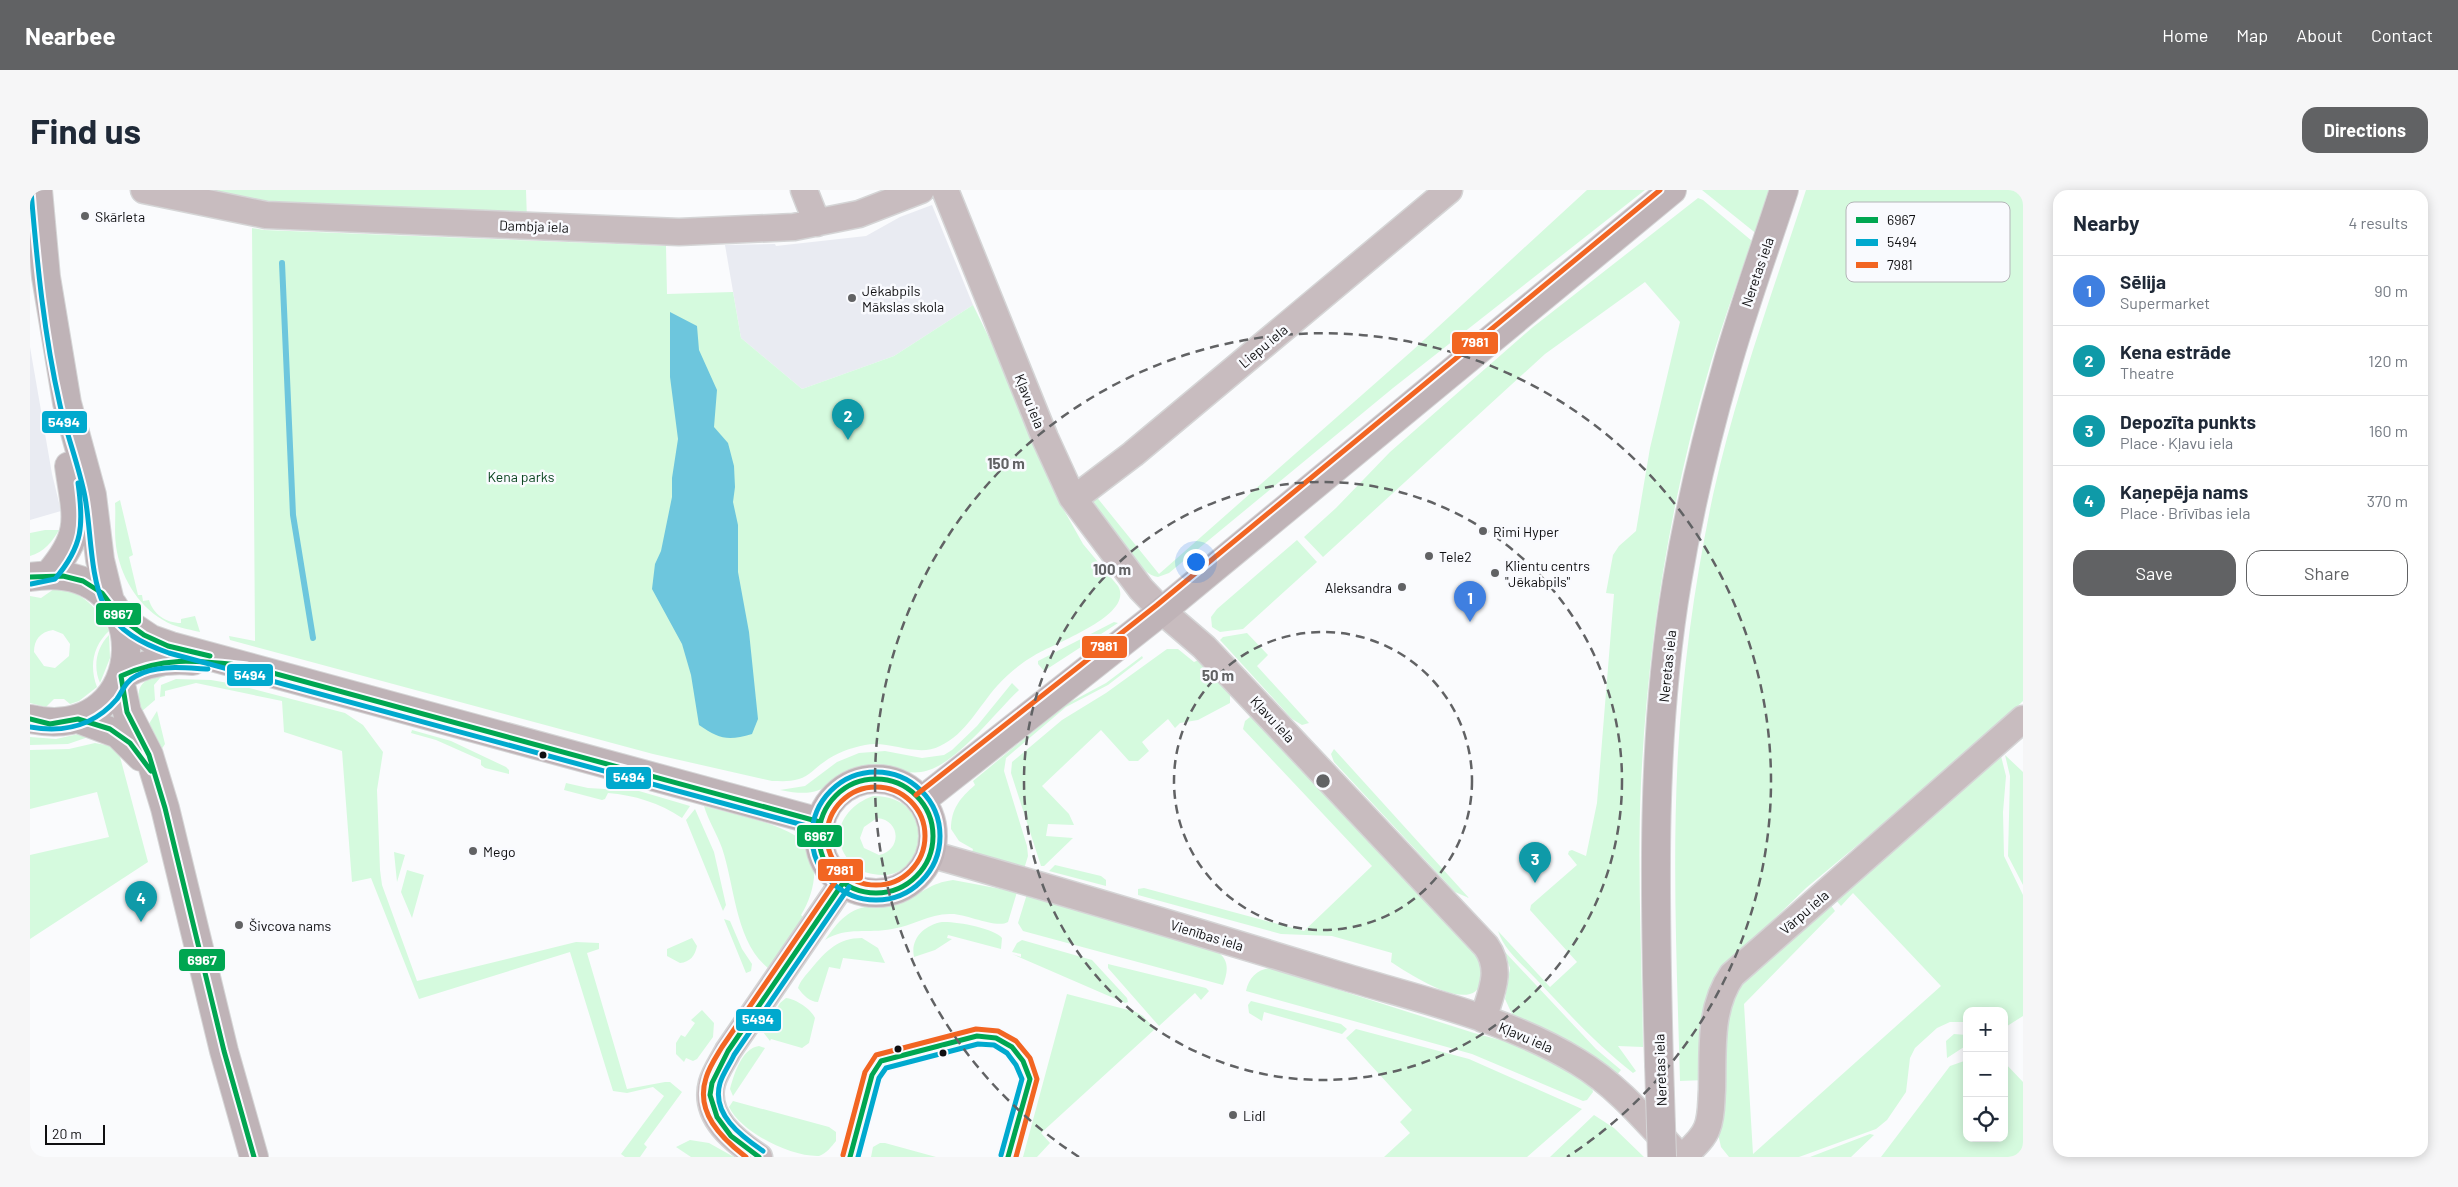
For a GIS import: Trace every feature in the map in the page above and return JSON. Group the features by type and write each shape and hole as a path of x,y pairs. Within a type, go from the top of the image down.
{"main road":[{"path":"30,719 50,724 78,719 95,710 110,697 121,678 126,662 127,648 126,632 115,610 100,560 92,495 67,403 46,277 38,190"},
{"path":"921,801 1162,610 1672,190"},
{"name":"Neretas iela","path":"1662,1157 1655,877 1656,803 1660,724 1677,583 1710,427 1740,323 1784,190"},
{"path":"40,575 67,554 76,526 64,428 67,403"},
{"path":"40,575 67,575 98,589 115,610 158,642 820,822"},
{"path":"121,678 154,662 168,660 247,666"},
{"path":"121,678 127,712 146,747 165,808 224,1050 254,1157"},
{"path":"78,719 110,729 122,737 144,760 156,779"},
{"path":"885,779 905,787 921,801 930,817 933,836 930,854 920,873 903,886 883,893 862,892 843,883 832,874 820,849 820,822 829,802 844,788 864,780 885,779"}],"street":[{"name":"Dambja iela","path":"144,190 266,215 679,232 770,230 817,223 859,214 921,190"},
{"path":"804,190 817,223"},
{"name":"Kļavu iela","path":"945,190 1045,438 1072,497 1141,589 1204,647 1486,946 1493,958 1496,971 1493,988 1483,1019 1532,1037 1596,1074 1636,1110 1682,1157"},
{"name":"Liepu iela","path":"1072,497 1083,492 1133,454 1449,190"},
{"name":"Vārpu iela","path":"1682,1157 1702,1137 1710,1119 1713,1033 1722,989 1732,975 2023,719"},
{"name":"Vienības iela","path":"930,854 1116,907 1483,1019"},
{"path":"759,1157 726,1131 713,1111 712,1081 728,1051 843,883"}],"shaded area":[{"name":"Jēkabpils Mākslas skola","path":"932,205 973,305 894,356 802,389 741,338 725,245 775,244 776,246 866,236 900,217"},
{"path":"30,347 52,474 61,511 30,520"}],"green space":[{"path":"187,190 526,190 527,220 285,206"},
{"path":"1587,190 1645,190 1393,388 1169,573 1158,577 1150,574 1141,567 1121,544 1092,499 1095,495 1159,574 1413,350"},
{"path":"1702,190 1773,190 1758,235"},
{"path":"1806,190 2023,190 2023,701 1973,749 1806,888 1740,952 1706,1080 1680,1081 1675,835 1683,688 1695,591 1713,495 1722,456 1756,341"},
{"path":"1698,198 1703,200 1752,241 1720,331 1697,414 1673,518 1655,624 1644,730 1640,816 1643,1047 1618,1046 1636,1071 1633,1073 1595,1040 1520,963 1509,951 1498,931 1550,987 1577,962 1530,910 1531,905 1577,865 1568,854 1569,851 1572,850 1586,856 1597,803 1614,594 1606,593 1613,555 1619,546 1636,531 1650,448 1680,322 1645,282 1545,354 1323,557 1304,537 1336,508 1390,452 1533,327"},
{"name":"Kena parks","path":"252,228 666,246 667,294 733,292 741,338 802,389 894,356 973,305 998,356 1056,496 1083,544 1118,586 1120,597 1115,607 1090,627 1035,655 1015,669 997,686 965,727 940,746 931,749 913,750 874,744 859,746 833,756 803,778 786,781 772,781 653,754 230,640 229,636 255,641"},
{"path":"120,500 133,555 129,557 138,595 142,595 143,601 149,600 154,610 161,617 175,623 181,623 181,619 195,616 200,632 176,626 163,620 145,606 131,588 121,568 116,546 115,503"},
{"path":"59,530 47,546 30,556 30,533"},
{"path":"1297,540 1317,562 1243,629 1220,632 1212,627 1211,617 1217,609"},
{"path":"54,589 72,592 88,601 100,615 109,631 99,643 94,657 93,672 97,687 79,701 70,704 64,699 54,699 46,707 30,703 30,596 41,598","holes":["53,630 63,634 70,644 69,656 55,668 44,666 34,652 37,640 48,631"]},
{"path":"1114,622 1118,623 1044,671 1038,664 1038,661"},
{"path":"1247,633 1268,655 1257,666 1309,723 1302,725 1292,719 1220,640 1223,637"},
{"path":"109,635 110,658 100,683 96,664 97,658 101,646"},
{"path":"1167,649 1178,649 1194,662 1201,659 1230,691 1230,703 1198,720 1180,723 1175,728 1168,719 1142,742 1149,751 1138,761 1129,761 1101,730 1042,786 1069,814 1074,825 1048,824 1046,836 1073,838 1044,866 1041,866 1011,773 1012,762 1062,720 1106,693"},
{"path":"1142,656 1143,658 1108,685 1066,707 1006,758 1004,771 1027,846 1028,856 1024,869 972,852 973,849 959,841 951,829 951,822 957,804 975,785 973,781 1065,705 1106,683"},
{"path":"167,673 168,675 160,678 154,685 155,700 141,712 139,695 142,685 151,678"},
{"path":"176,679 211,680 234,684 345,713 363,725 383,752 377,790 382,885 417,981 576,942 599,943 599,949 587,953 627,1089 670,1082 682,1092 644,1144 647,1147 640,1157 625,1157 621,1154 664,1096 653,1087 627,1093 613,1091 570,952 419,999 371,878 352,882 342,751 284,732 282,701 196,683 165,691 165,696 160,697 161,685"},
{"path":"1012,683 1019,690 960,750 947,761 934,768 921,772 906,772 869,766 848,773 816,791 807,793 780,790 805,786 837,762 859,753 885,751 922,758 944,755 952,750 977,726"},
{"path":"157,711 165,744 161,750 147,727"},
{"path":"1250,717 1482,959 1483,977 1477,990 1467,995 1454,994 1440,989 1391,962 1392,953 1332,936 1281,934 1138,895 1138,889 1144,888 1304,931 1372,866 1243,729 1245,721"},
{"path":"412,730 451,741 506,767 509,770 509,774 485,768 481,765 481,760 436,740 411,733"},
{"path":"83,733 97,734 68,744 30,745 30,737 56,739"},
{"path":"95,743 111,746 119,753 148,862 30,939 30,855 109,837 97,792 30,809 30,750 69,749"},
{"path":"1334,749 1469,898 1455,892 1334,762 1331,754"},
{"path":"2000,752 2006,776 2003,812 2004,856 2023,895 2023,1016 2008,1025 2008,1007 1963,1007 1963,1022 1950,1022 1937,1028 1915,1048 1910,1058 1906,1092 1887,1120 1876,1129 1799,1157 1729,1157 1721,1147 1718,1134 1719,1050 1733,992 1830,904 1835,911 1744,1004 1753,1154 1941,986 1853,893 1841,906 1835,899"},
{"path":"2005,755 2023,772 2023,885 2008,856 2010,776"},
{"path":"566,783 588,788 639,791 690,806 682,818 656,804 637,798 608,793 605,799 602,800 564,790"},
{"path":"873,796 894,800 909,809 917,823 918,839 914,854 905,867 891,874 873,874 859,870 844,854 839,834 842,824 846,815 862,801","holes":["877,818 885,820 894,829 896,835 895,842 887,852 879,855 864,848 860,838 864,827"]},
{"path":"704,806 775,826 796,836 805,843 811,852 814,863 813,885 801,915 803,917 769,969 758,958 749,944 743,929 722,848"},
{"path":"695,809 714,852 726,905 723,911 686,820"},
{"path":"394,852 405,855 397,882"},
{"path":"1055,865 1101,876 1106,880 1106,886 1049,871"},
{"path":"407,870 424,875 412,918 401,892"},
{"path":"953,880 1017,892 1008,922 1003,924 989,923 958,915 944,914 900,927 841,933 825,940 845,917 857,909 896,904 932,886"},
{"path":"1027,894 1216,951 1224,958 1227,966 1223,985 1023,931 1018,923"},
{"path":"724,919 730,921 742,949 752,964 751,971 746,973"},
{"path":"942,922 983,928 998,934 1002,938 1001,949 948,935 947,938 952,939 935,950 914,957 914,944 920,934 930,926"},
{"path":"692,938 697,946 695,953 689,960 680,963 667,956 667,949"},
{"path":"862,938 878,948 885,963 843,958 840,969 829,967 818,1002 809,999 802,993 798,988 800,983 827,951 846,940"},
{"path":"1022,940 1092,960 1127,998 1128,1002 1125,1003 1012,954 1021,957 1021,954 1012,952 1017,943"},
{"path":"1504,951 1596,1049 1621,1070 1616,1076 1512,1014 1505,999 1510,968"},
{"path":"1108,964 1206,988 1209,991 1201,1000 1195,993 1159,1026 1108,968"},
{"path":"1270,968 1474,1033 1515,1044 1560,1064 1592,1087 1593,1092 1587,1100 1583,1101 1472,1054 1246,991 1254,975"},
{"path":"1067,994 1136,1012 1143,1016 1155,1029 1041,1133 1050,1143 1037,1157 1023,1157"},
{"path":"786,998 803,1005 815,1018 809,1043 802,1048 771,1039 770,1041 763,1032 780,1003"},
{"path":"1251,1001 1341,1024 1347,1029 1342,1034 1264,1012 1262,1021 1249,1013 1248,1005"},
{"path":"702,1010 714,1023 713,1037 697,1059 693,1061 686,1058 684,1062 676,1054 676,1043 681,1035 685,1037 695,1023 691,1020"},
{"path":"1356,1029 1469,1059 1582,1109 1527,1157 1384,1157 1410,1133 1400,1122 1412,1110 1346,1038"},
{"path":"1954,1034 1963,1035 1963,1048 1947,1058 1946,1041"},
{"path":"759,1046 765,1048 733,1096 730,1089 743,1057 748,1051"},
{"path":"1963,1061 1963,1142 2008,1142 2008,1066 2023,1082 2023,1157 1881,1157 1950,1066"},
{"path":"733,1101 829,1127 836,1132 836,1141 827,1152 819,1156 781,1148 755,1134 744,1125 729,1107"},
{"path":"1594,1115 1614,1128 1644,1157 1550,1157"},
{"path":"1870,1134 1874,1135 1851,1157 1810,1157"},
{"path":"690,1140 709,1143 734,1157 691,1157 676,1147"},
{"path":"880,1143 936,1157 871,1157 873,1147"}],"water":[{"path":"670,312 697,326 699,350 717,390 714,427 728,443 734,466 735,487 733,502 738,525 738,572 749,632 758,719 752,734 736,738 718,736 699,725 691,675 682,644 652,589 655,564 661,551 672,497 672,478 678,439 670,377"}],"waterway":[{"path":"282,263 293,515 313,638"}],"transit line":[{"name":"7981","path":"916,795 1157,605 1660,190"},
{"name":"5494","path":"31,191 45,325 60,405 85,497 96,581 99,594 109,614 123,629 140,641 169,653 818,829"},
{"name":"5494","path":"31,584 55,579 71,556 76,545 81,523 78,483"},
{"name":"6967","path":"30,577 63,576 83,581 102,593 122,619 144,635 168,646 210,656"},
{"name":"6967","path":"254,1157 224,1051 165,808 149,755 127,712 121,676 137,669 168,662 199,661 247,666 820,822"},
{"name":"5494","path":"30,727 43,729 66,728 88,721 108,708 117,699 130,680 144,672 162,668 208,669"},
{"name":"6967","path":"30,719 50,724 78,719 110,729 130,743 151,771"},
{"name":"5494","path":"876,772 889,773 901,777 921,791 935,811 939,823 940,836 939,849 935,861 921,881 901,895 889,899 876,900 863,899 851,895 831,881 817,861 813,849 812,836 813,823 817,811 831,791 851,777 863,773 876,772"},
{"name":"6967","path":"876,779 898,784 916,796 928,814 933,836 928,858 916,876 898,888 876,893 854,888 836,876 824,858 819,836 824,814 836,796 854,784 876,779"},
{"name":"7981","path":"876,787 895,791 911,801 921,817 925,836 921,855 911,871 895,881 876,885 857,881 841,871 831,855 827,836 831,817 841,801 857,791 876,787"},
{"name":"7981","path":"746,1157 719,1133 707,1113 704,1102 707,1074 722,1047 837,879"},
{"name":"6967","path":"759,1157 731,1136 717,1117 710,1095 712,1083 728,1051 843,883"},
{"name":"5494","path":"763,1151 737,1131 724,1114 718,1094 720,1083 734,1055 849,887"},
{"name":"7981","path":"843,1155 865,1072 876,1055 976,1029 998,1031 1016,1041 1030,1058 1037,1079 1016,1157"},
{"name":"6967","path":"850,1157 872,1075 881,1061 977,1036 996,1038 1012,1047 1023,1061 1030,1079 1008,1157"},
{"name":"5494","path":"858,1157 879,1078 886,1068 978,1044 994,1045 1007,1053 1016,1065 1022,1079 1001,1155"}],"place":[{"name":"Skārleta","path":"85,216"},
{"name":"Jēkabpils Mākslas skola","path":"852,298"},
{"name":"Kena estrāde","path":"848,440"},
{"name":"Rimi Hyper","path":"1483,531"},
{"name":"Tele2","path":"1429,556"},
{"name":"Klientu centrs \"Jēkabpils\"","path":"1495,573"},
{"name":"Aleksandra","path":"1402,587"},
{"name":"Sēlija","path":"1470,622"},
{"name":"Mego","path":"473,851"},
{"name":"Depozīta punkts","path":"1535,883"},
{"name":"Kaņepēja nams","path":"141,922"},
{"name":"Šivcova nams","path":"239,925"},
{"name":"Lidl","path":"1233,1115"}]}
